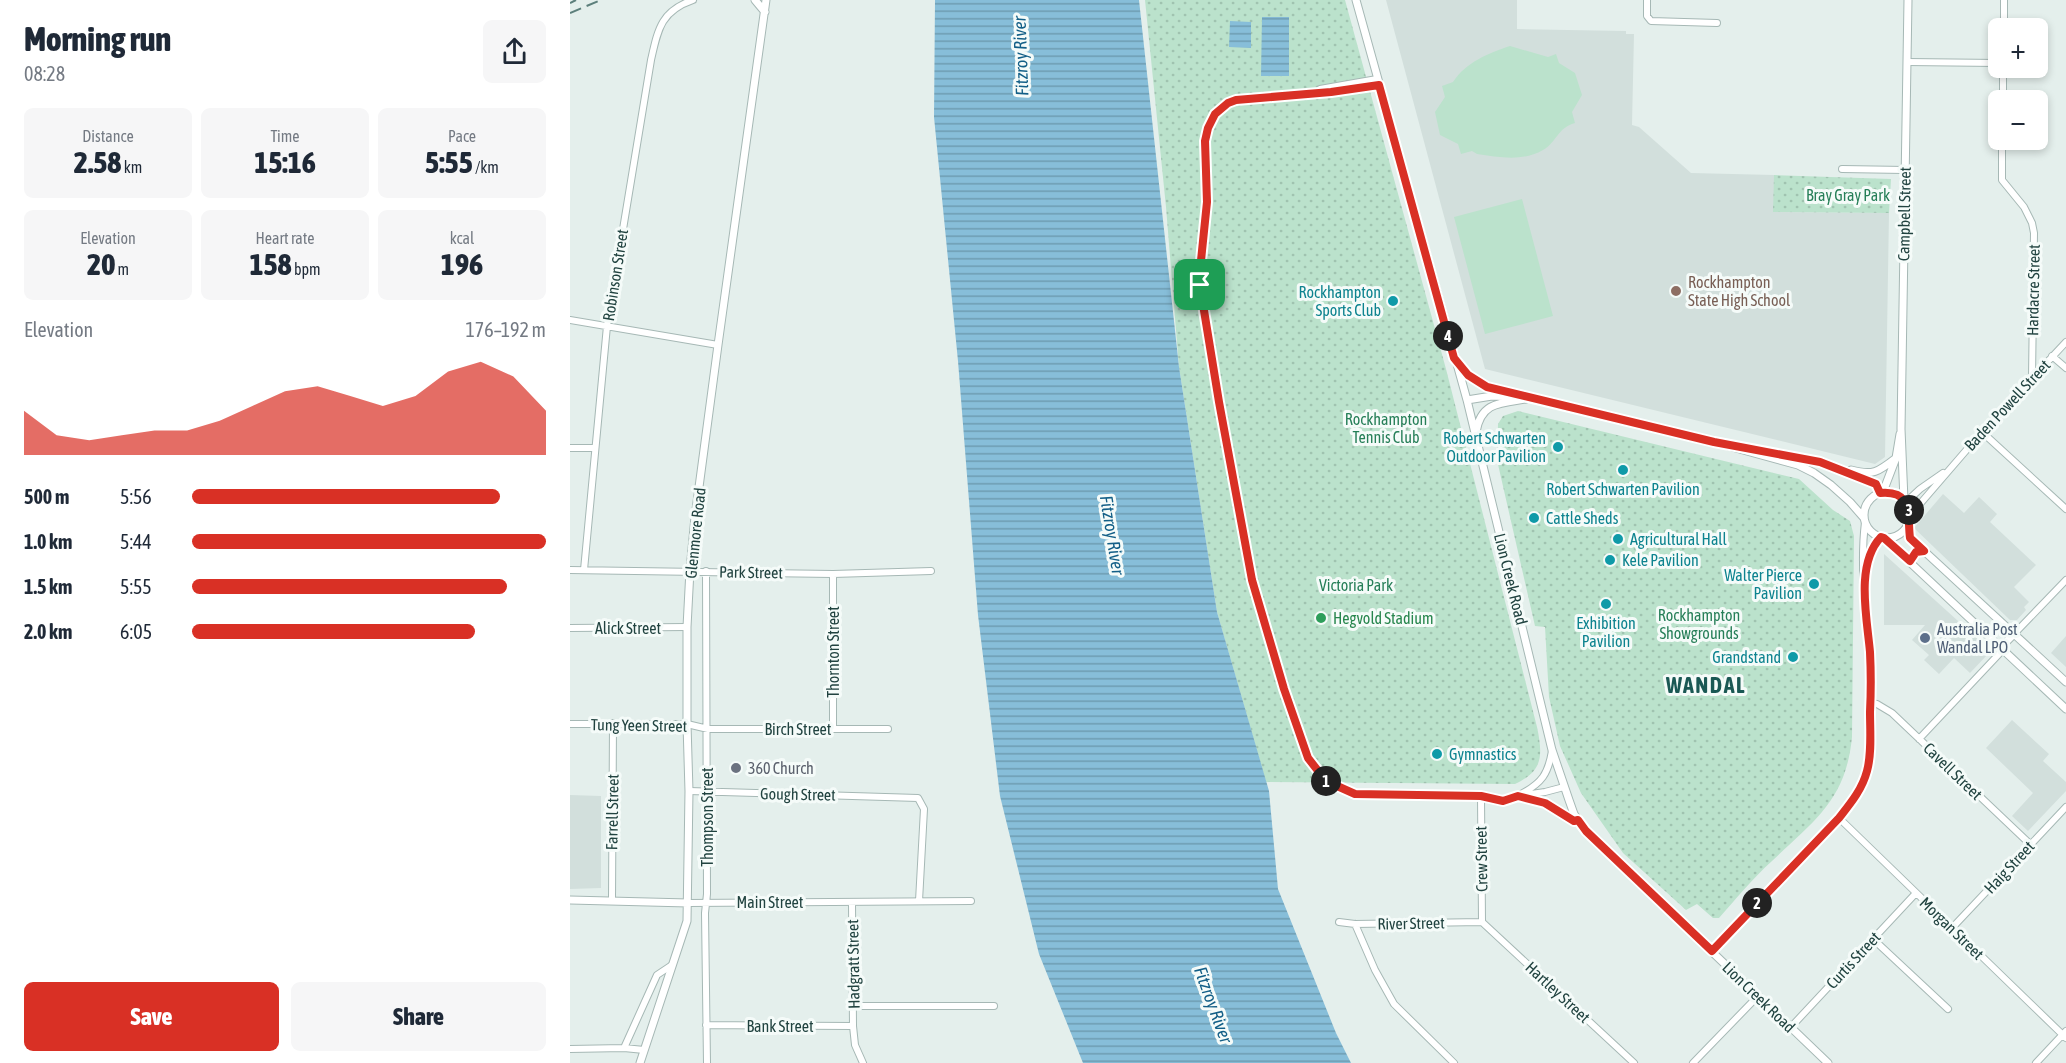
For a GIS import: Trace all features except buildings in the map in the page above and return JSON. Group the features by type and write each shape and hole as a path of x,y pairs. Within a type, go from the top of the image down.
{"street":[{"name":"Robinson Street","path":"584,570 607,326 655,40 665,16 680,4 693,0"},
{"path":"755,0 765,12"},
{"name":"Glenmore Road","path":"640,1063 686,926 689,791 687,627 690,570 695,517 766,0"},
{"name":"Lion Creek Road","path":"1356,0 1467,400 1552,750 1578,820 1586,831 1828,1063"},
{"path":"1647,0 1647,16 1651,21 1717,23"},
{"name":"Campbell Street","path":"1905,501 1901,429 1908,0"},
{"path":"2004,0 2004,18"},
{"path":"1907,62 1988,63"},
{"path":"1378,82 1302,94 1246,97 1236,100 1219,111 1209,123 1205,141 1207,202 1199,280 1219,402 1254,584 1284,689 1308,758 1319,774 1337,787 1355,794 1481,796 1503,801 1564,787"},
{"name":"Hardacre Street","path":"2002,150 2002,180 2024,207 2034,232 2032,378"},
{"path":"1842,169 1905,171"},
{"path":"570,320 718,345"},
{"name":"Baden Powell Street","path":"1909,522 1913,512 1948,469 2066,342"},
{"path":"2052,356 2066,368"},
{"path":"1454,358 1468,375 1482,385 1714,442 1798,465 1814,473 1842,495 1864,520 1871,532 1883,538 1910,561 2066,709"},
{"path":"1467,400 1492,396 1531,398"},
{"path":"1476,438 1479,419 1490,406 1531,398"},
{"name":"Campbell Street","path":"1881,493 1896,458 1901,429"},
{"path":"1982,432 2066,509"},
{"path":"1714,442 1820,462 1865,474 1874,473 1896,458"},
{"path":"570,448 595,448"},
{"path":"1820,462 1876,484 1881,493"},
{"name":"Baden Powell Street","path":"1905,501 1948,469"},
{"path":"1712,951 1839,818 1853,801 1867,771 1870,653 1862,543 1866,505 1874,495 1881,493 1898,495 1905,501 1908,508 1910,538 2066,682"},
{"path":"1865,583 1869,554 1874,545 1883,538 1901,533 1909,522"},
{"path":"1910,561 1916,552 1924,551"},
{"name":"Park Street","path":"570,570 690,570 833,574 931,570"},
{"name":"Thompson Street","path":"706,571 708,729 706,1063"},
{"name":"Thornton Street","path":"833,574 833,729"},
{"path":"1919,739 1999,654 2001,647 2066,580"},
{"name":"Alick Street","path":"570,628 687,627"},
{"name":"Cavell Street","path":"1870,703 1877,704 1892,713 2031,845"},
{"name":"Farrell Street","path":"612,900 613,723"},
{"name":"Tung Yeen Street","path":"570,724 687,724 708,729"},
{"name":"Birch Street","path":"708,729 888,729"},
{"path":"1518,796 1535,786 1546,774 1552,750"},
{"name":"Gough Street","path":"689,791 918,798 924,809 919,901"},
{"name":"Crew Street","path":"1481,796 1482,922"},
{"path":"1518,796 1545,803 1574,821 1578,820"},
{"name":"Haig Street","path":"1952,928 2066,807"},
{"name":"Morgan Street","path":"1839,818 2065,1035"},
{"name":"Curtis Street","path":"1791,1027 1916,893"},
{"name":"Main Street","path":"570,900 688,903 971,901"},
{"name":"Hadgratt Street","path":"852,903 853,1026 855,1045 863,1063"},
{"name":"River Street","path":"1340,922 1356,924 1482,922"},
{"name":"Hartley Street","path":"1482,922 1634,1063"},
{"path":"1356,924 1375,970 1394,1004 1454,1063"},
{"path":"1873,939 1948,1009"},
{"path":"624,1048 657,975 672,965"},
{"path":"1693,1063 1757,996"},
{"path":"853,1006 994,1006"},
{"name":"Bank Street","path":"706,1025 853,1026"},
{"path":"2036,1063 2065,1035"},
{"path":"570,1049 644,1050"}],"shaded area":[{"name":"Rockhampton State High School","path":"1386,0 1517,0 1517,29 1626,31 1626,34 1634,34 1632,125 1639,127 1691,173 1774,175 1774,212 1889,213 1885,457 1875,464 1485,369"},
{"path":"1943,494 1964,513 1979,497 1997,514 1990,522 2036,565 2014,587 2029,602 2024,607 2026,610 2017,620 2010,620 1914,528"},
{"path":"1884,554 1989,649 1989,653 1970,673 1954,658 1939,674 1924,660 1929,655 1912,640 1925,625 1884,625"},
{"path":"2066,636 2066,667 2051,653"},
{"path":"2012,720 2049,754 2043,761 2066,782 2066,791 2028,831 2012,816 2033,793 1986,748"},
{"path":"570,795 601,796 601,888 570,889"}],"green space":[{"name":"Victoria Park","path":"1145,0 1345,0 1446,369 1537,727 1540,746 1539,762 1531,774 1515,784 1266,782 1217,612 1179,367 1166,207"},
{"path":"1510,46 1548,57 1556,54 1559,63 1575,73 1582,95 1572,112 1575,123 1564,128 1551,143 1535,154 1502,157 1477,154 1472,151 1461,154 1458,144 1440,135 1435,112 1445,97 1442,86 1453,82 1464,69 1478,59"},
{"name":"Bray Gray Park","path":"1774,175 1891,179 1889,213 1773,212"},
{"path":"1522,199 1553,316 1485,334 1454,217"},
{"name":"Rockhampton Showgrounds","path":"1518,411 1799,479 1833,510 1850,521 1854,536 1852,737 1849,759 1843,777 1826,807 1758,874 1719,918 1713,918 1697,904 1686,910 1623,853 1581,793 1560,746 1549,697 1545,627 1535,626 1497,460 1498,424 1503,416"}],"water":[{"name":"Fitzroy River","path":"935,0 1139,0 1179,367 1217,612 1269,791 1278,889 1336,1033 1351,1063 1083,1063 1039,954 1000,796 978,615 958,361 934,117"},
{"path":"1262,17 1289,17 1289,76 1261,76"},
{"path":"1230,21 1251,22 1251,48 1229,47"}],"railway":[{"path":"570,3 576,0"},
{"path":"570,13 601,0"}],"place":[{"name":"Rockhampton State High School","path":"1676,291"},
{"name":"Rockhampton Sports Club","path":"1393,301"},
{"name":"Robert Schwarten Outdoor Pavilion","path":"1558,447"},
{"name":"Robert Schwarten Pavilion","path":"1623,470"},
{"name":"Cattle Sheds","path":"1534,518"},
{"name":"Agricultural Hall","path":"1618,539"},
{"name":"Kele Pavilion","path":"1610,560"},
{"name":"Walter Pierce Pavilion","path":"1814,584"},
{"name":"Exhibition Pavilion","path":"1606,604"},
{"name":"Hegvold Stadium","path":"1321,618"},
{"name":"Australia Post Wandal LPO","path":"1925,638"},
{"name":"Grandstand","path":"1793,657"},
{"name":"Gymnastics","path":"1437,754"},
{"name":"360 Church","path":"736,768"}],"district":[{"name":"WANDAL","path":"1706,685"}],"route":[{"path":"1379,85 1454,358 1473,379 1487,387 1714,442 1820,462 1876,484 1880,493 1890,492 1906,502 1910,513 1908,524 1910,538 1924,551 1916,552 1910,561 1881,537 1869,554 1865,583 1870,653 1870,738 1869,760 1863,782 1853,801 1839,818 1712,951 1586,831 1578,820 1574,821 1545,803 1518,796 1503,801 1481,796 1355,794 1326,781 1319,774 1308,758 1284,689 1252,580 1200,285 1207,202 1205,141 1209,123 1215,114 1228,103 1246,97 1331,92 1379,85"}],"park label":[{"name":"Rockhampton Tennis Club","path":"1386,428"}]}
